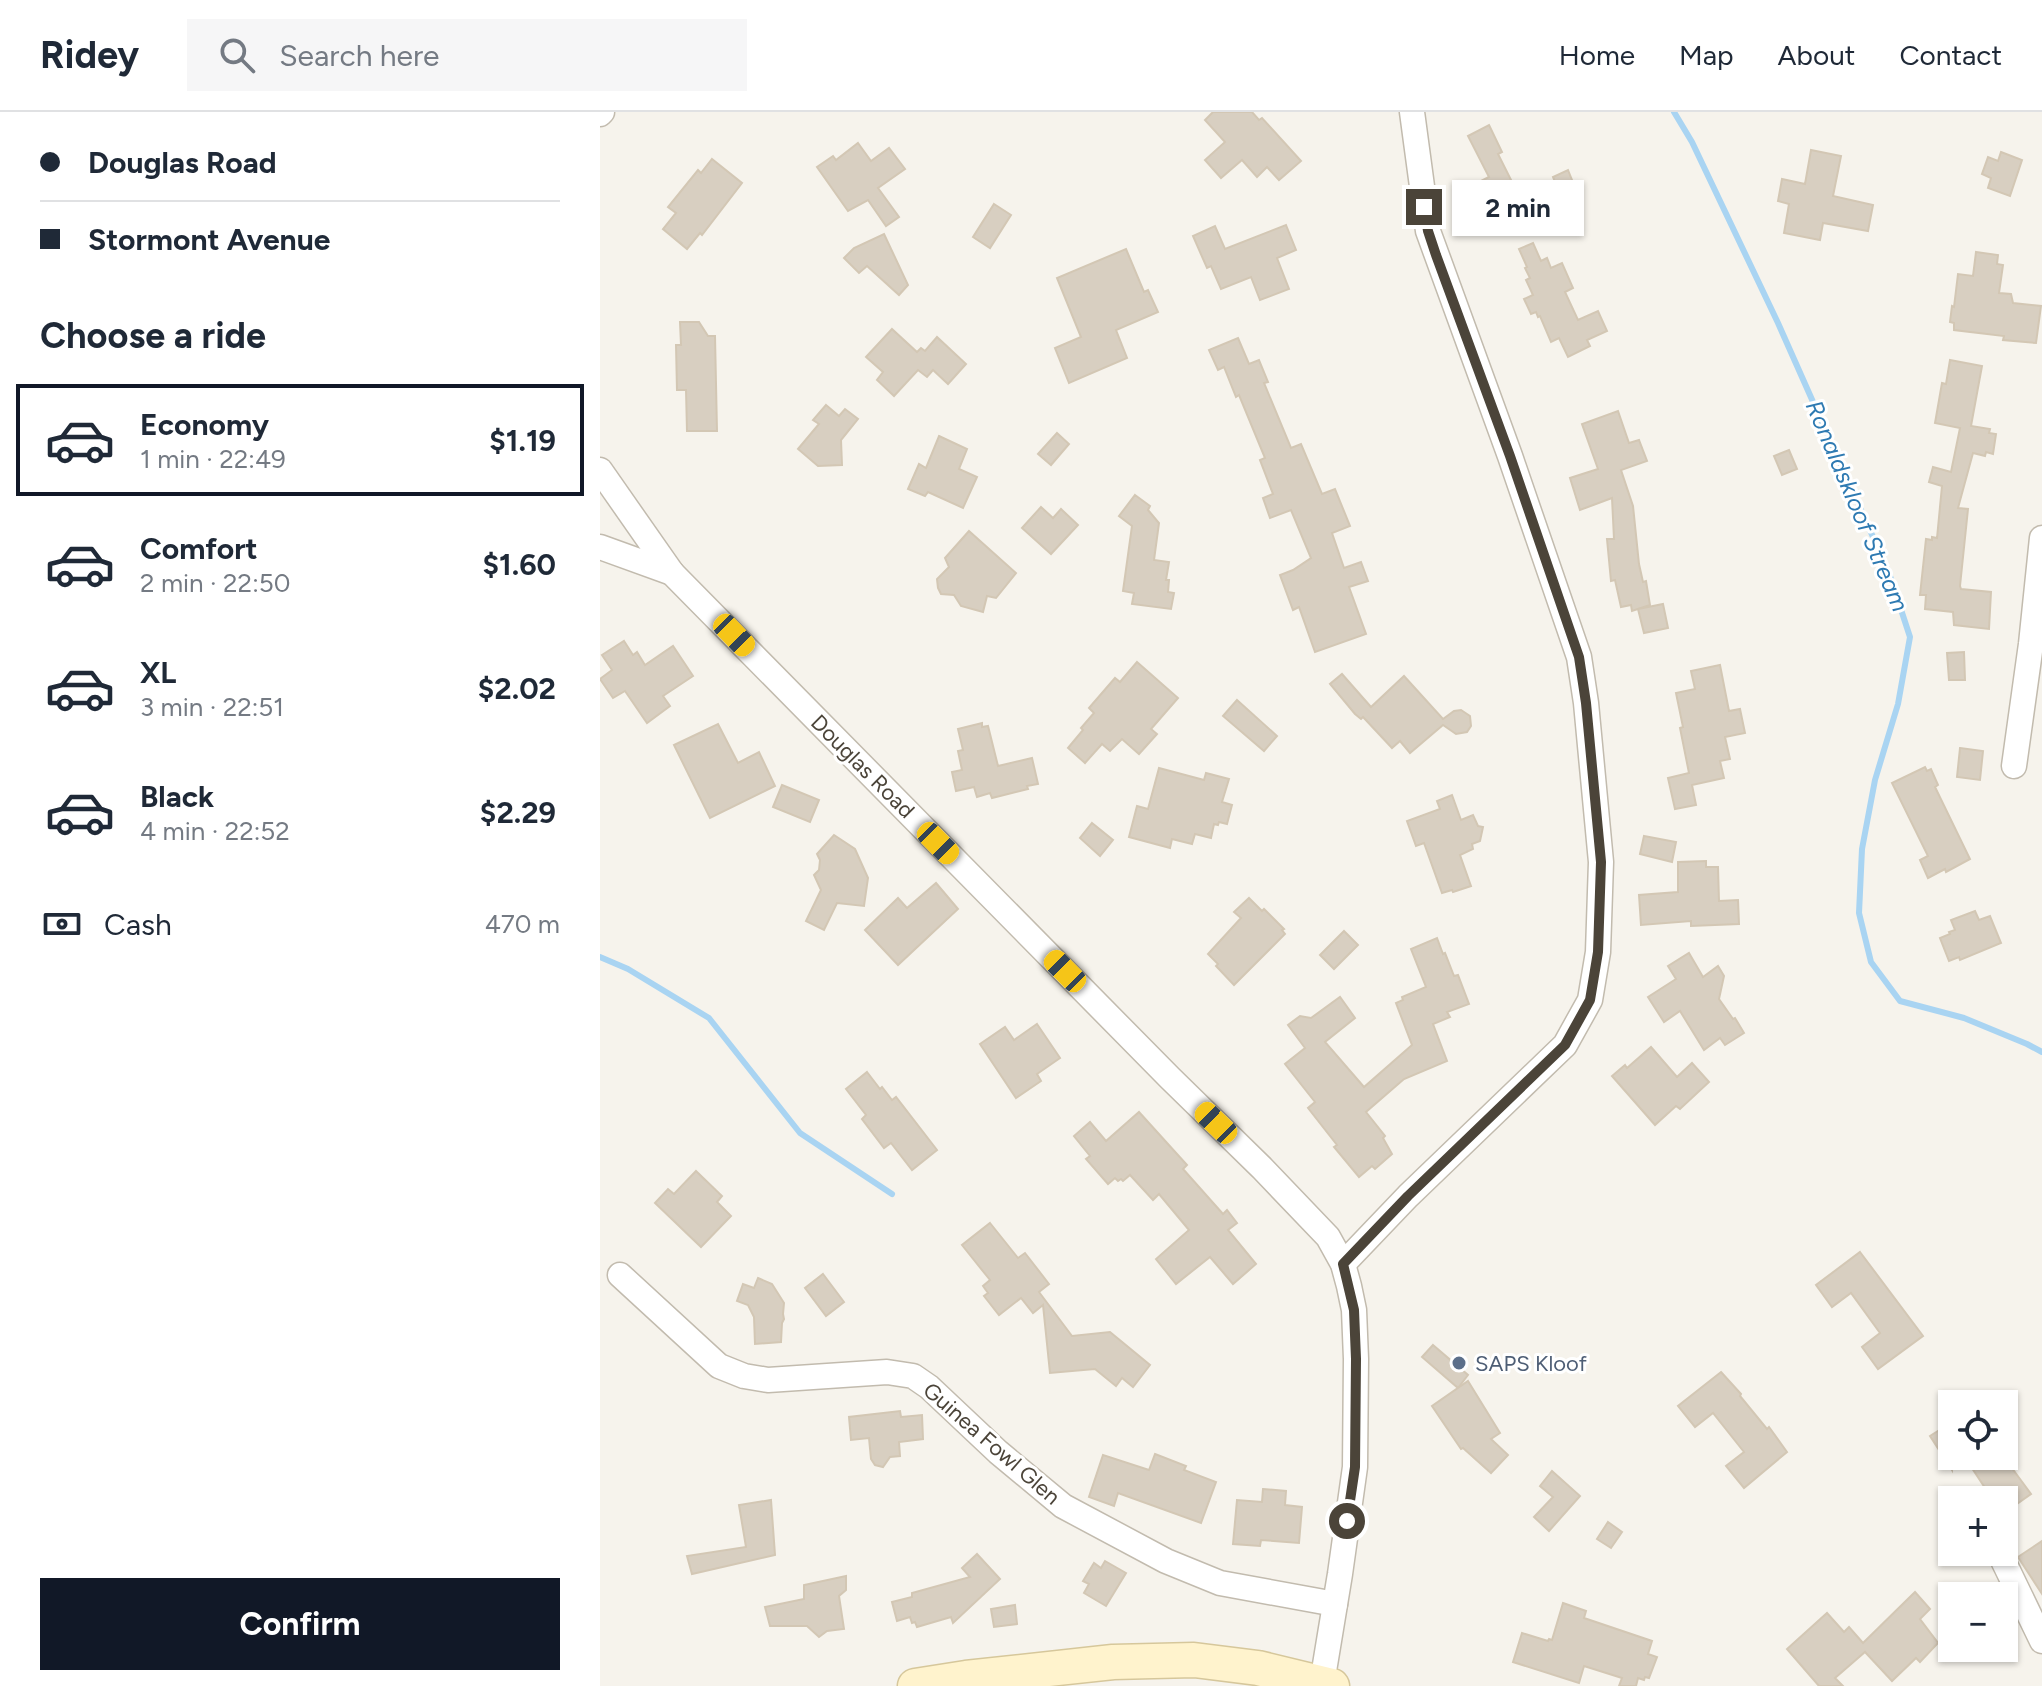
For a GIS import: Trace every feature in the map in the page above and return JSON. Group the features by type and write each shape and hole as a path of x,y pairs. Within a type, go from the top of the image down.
{"main road":[{"path":"915,1686 1113,1662 1194,1660 1258,1668 1327,1684"}],"street":[{"path":"1343,1264 1408,1196 1565,1045 1590,1000 1598,952 1601,862 1579,657 1428,231 1412,112"},
{"path":"600,470 672,573"},
{"path":"2014,766 2042,538"},
{"name":"Douglas Road","path":"600,547 672,573 1328,1237 1343,1264 1354,1310 1356,1359 1355,1467 1327,1684"},
{"name":"Guinea Fowl Glen","path":"620,1275 719,1366 744,1376 768,1380 887,1372 913,1376 1063,1506 1166,1561 1220,1583 1335,1604"},
{"path":"2006,1566 2042,1641"}],"building":[{"path":"1213,112 1252,112 1259,120 1262,118 1301,161 1279,180 1267,167 1257,177 1242,160 1221,178 1205,160 1225,142 1205,120"},
{"path":"1489,125 1502,152 1498,154 1526,210 1510,217 1497,191 1484,197 1477,183 1489,177 1468,136"},
{"path":"858,143 871,161 889,148 905,169 878,188 899,217 886,226 868,200 848,211 817,167 833,156 836,160"},
{"path":"1811,150 1841,156 1833,196 1873,205 1868,231 1823,223 1820,240 1784,233 1789,204 1778,201 1782,179 1805,184"},
{"path":"2001,152 2022,160 2010,196 1988,188 1991,178 1982,174 1988,157 1998,161"},
{"path":"712,159 742,183 702,235 700,233 687,249 663,229 676,213 668,207 698,170 701,173"},
{"path":"1568,170 1576,190 1561,196 1553,177"},
{"path":"994,204 1011,215 990,248 973,237"},
{"path":"1286,225 1296,250 1277,258 1289,289 1260,300 1251,277 1221,289 1211,266 1207,268 1193,236 1215,226 1225,249"},
{"path":"884,234 908,285 899,295 867,266 859,273 844,258 854,248"},
{"path":"1533,243 1541,261 1547,258 1551,268 1562,263 1573,288 1565,292 1578,320 1598,311 1607,331 1587,340 1590,346 1568,357 1559,338 1551,342 1540,316 1536,312 1531,314 1524,299 1533,295 1526,280 1530,278 1527,267 1519,249"},
{"path":"1126,249 1144,292 1148,290 1158,312 1116,330 1127,358 1069,383 1055,348 1081,337 1057,278"},
{"path":"1976,252 1998,255 1997,264 2003,265 1999,293 2011,294 2013,303 2041,306 2036,343 1954,330 1954,323 1950,322 1958,274 1973,276"},
{"path":"680,322 699,322 708,336 715,336 717,431 687,431 686,390 677,390 676,345 681,345"},
{"path":"892,329 917,352 921,348 925,351 937,337 966,364 948,384 933,370 927,377 918,370 894,396 877,380 883,372 866,357"},
{"path":"1238,338 1249,364 1259,360 1268,382 1264,383 1291,448 1301,444 1322,494 1335,489 1350,526 1332,533 1344,568 1361,562 1368,581 1349,587 1366,634 1315,652 1299,607 1293,610 1280,575 1311,558 1291,510 1270,518 1263,498 1273,494 1260,460 1265,458 1239,395 1236,397 1224,367 1218,370 1209,350"},
{"path":"1950,360 1982,366 1971,426 1990,429 1989,433 1996,434 1993,454 1973,453 1958,508 1968,509 1960,586 1961,589 1991,592 1989,629 1954,625 1953,612 1925,609 1926,595 1920,595 1926,539 1937,538 1942,486 1929,482 1933,467 1951,472 1960,428 1935,423 1942,383 1946,384"},
{"path":"826,405 839,416 845,409 858,419 841,440 842,465 818,466 798,449 819,424 813,420"},
{"path":"1618,411 1629,443 1639,440 1647,461 1621,470 1633,506 1639,564 1650,605 1632,611 1631,605 1621,607 1615,580 1611,581 1607,539 1614,539 1612,498 1580,510 1570,478 1598,469 1582,424"},
{"path":"1057,433 1069,444 1051,465 1038,454"},
{"path":"939,436 967,449 959,469 977,477 963,508 928,492 925,496 908,489 919,464 926,468"},
{"path":"1789,450 1797,469 1782,475 1774,456"},
{"path":"1135,495 1150,506 1148,510 1159,523 1154,560 1169,562 1166,580 1169,580 1168,592 1174,593 1171,609 1132,604 1134,593 1123,591 1132,526 1119,516"},
{"path":"1041,507 1053,518 1061,509 1078,525 1051,554 1022,528"},
{"path":"969,531 1016,573 996,598 987,596 983,612 961,606 954,595 941,594 938,588 937,579 949,567 945,558"},
{"path":"1663,604 1668,628 1644,633 1638,609"},
{"path":"624,641 633,655 637,652 645,665 673,646 693,676 663,696 670,706 647,723 625,691 613,698 600,679 612,670 602,655"},
{"path":"1964,652 1965,680 1949,680 1947,653"},
{"path":"1137,662 1178,698 1151,729 1157,734 1139,754 1122,739 1110,751 1102,744 1085,763 1068,748 1094,713 1089,708 1115,678 1120,682"},
{"path":"1720,665 1729,711 1740,709 1745,733 1725,737 1730,759 1720,761 1724,778 1692,785 1696,805 1675,809 1668,778 1689,773 1676,693 1695,689 1691,671"},
{"path":"1342,674 1371,707 1404,676 1443,719 1461,710 1470,716 1471,726 1467,732 1456,734 1443,725 1410,753 1400,741 1392,748 1363,717 1361,719 1355,714 1330,684"},
{"path":"1237,700 1277,736 1264,751 1223,716"},
{"path":"982,723 982,727 988,726 998,766 1032,758 1038,784 992,798 990,793 977,797 974,787 956,791 952,772 962,770 958,751 963,750 958,729"},
{"path":"718,724 738,763 759,752 775,786 710,818 674,745"},
{"path":"1960,748 1983,751 1980,780 1957,777"},
{"path":"1925,767 1927,771 1931,769 1938,785 1935,787 1970,859 1928,878 1920,860 1928,856 1892,783"},
{"path":"1159,768 1204,780 1206,773 1229,779 1222,802 1232,805 1227,824 1214,824 1211,838 1195,834 1192,844 1172,839 1170,848 1129,837 1137,806 1148,809"},
{"path":"782,785 819,800 810,822 773,807"},
{"path":"1452,795 1461,820 1473,815 1478,826 1483,827 1480,841 1472,844 1473,849 1460,855 1471,886 1442,893 1424,843 1416,846 1407,821 1440,809 1437,801"},
{"path":"1092,823 1113,840 1100,856 1080,838"},
{"path":"834,835 855,849 868,878 864,906 837,903 824,930 806,921 821,890 814,875 819,870 817,854"},
{"path":"1644,836 1676,842 1672,862 1640,854"},
{"path":"1706,861 1706,867 1718,867 1719,901 1738,900 1739,924 1691,926 1691,921 1641,925 1639,895 1678,892 1678,862"},
{"path":"936,883 958,909 898,965 865,930 898,898 907,908"},
{"path":"1249,898 1284,929 1285,934 1234,985 1208,954 1241,918 1234,912"},
{"path":"1975,911 1979,920 1990,916 2001,943 1960,960 1959,957 1949,961 1940,938 1955,930 1951,920"},
{"path":"1344,931 1358,945 1334,969 1320,955"},
{"path":"1437,938 1454,976 1458,975 1469,1004 1447,1012 1450,1017 1433,1024 1447,1061 1404,1079 1366,1112 1385,1136 1383,1138 1392,1154 1375,1169 1372,1166 1359,1177 1308,1108 1315,1102 1285,1064 1305,1048 1288,1025 1300,1016 1311,1018 1340,997 1355,1018 1325,1042 1364,1087 1412,1045 1396,1003 1403,1000 1402,997 1426,987 1411,949"},
{"path":"1689,953 1703,977 1718,966 1724,976 1719,999 1744,1033 1725,1045 1720,1038 1704,1050 1680,1011 1664,1022 1648,997 1676,979 1668,966"},
{"path":"1037,1024 1060,1058 1037,1074 1041,1081 1016,1098 980,1044 1005,1027 1014,1040"},
{"path":"1651,1047 1677,1077 1692,1063 1709,1082 1680,1109 1676,1106 1655,1125 1612,1076 1625,1065 1627,1068"},
{"path":"867,1072 892,1100 896,1097 937,1150 912,1170 891,1143 884,1148 862,1119 866,1115 846,1089"},
{"path":"1139,1112 1187,1165 1183,1169 1223,1214 1227,1210 1237,1223 1228,1230 1256,1264 1233,1284 1210,1257 1176,1284 1156,1259 1189,1230 1159,1194 1153,1200 1130,1175 1123,1181 1115,1178 1108,1184 1086,1159 1090,1156 1074,1136 1090,1122 1106,1141"},
{"path":"696,1171 722,1196 717,1202 731,1216 701,1247 655,1203 668,1189 674,1194"},
{"path":"990,1223 1018,1258 1025,1253 1049,1284 1039,1292 1072,1336 1110,1332 1150,1365 1133,1387 1122,1378 1116,1386 1095,1369 1050,1373 1043,1305 1033,1313 1021,1298 999,1315 984,1296 988,1293 983,1286 990,1280 962,1245"},
{"path":"1860,1252 1923,1336 1878,1369 1862,1347 1880,1333 1851,1293 1832,1307 1816,1285"},
{"path":"823,1274 844,1302 826,1316 805,1288"},
{"path":"758,1278 772,1284 784,1303 781,1342 755,1344 754,1317 748,1305 737,1301 743,1284 754,1288"},
{"path":"1433,1345 1468,1375 1458,1388 1422,1357"},
{"path":"1721,1372 1787,1452 1744,1488 1726,1466 1744,1452 1713,1413 1695,1427 1678,1406"},
{"path":"1468,1381 1500,1433 1491,1439 1508,1455 1491,1473 1461,1449 1432,1406"},
{"path":"900,1411 901,1417 922,1415 923,1439 899,1442 900,1456 890,1457 883,1467 875,1465 871,1459 869,1438 851,1440 849,1417"},
{"path":"1938,1431 1938,1448 1930,1436"},
{"path":"1155,1454 1186,1466 1184,1470 1216,1482 1201,1523 1118,1493 1114,1506 1089,1497 1103,1455 1149,1470"},
{"path":"1973,1470 2013,1470 2031,1494 2018,1503 2018,1486 1984,1486"},
{"path":"1552,1471 1580,1496 1549,1531 1534,1517 1553,1497 1540,1486"},
{"path":"1263,1489 1286,1491 1285,1505 1302,1507 1299,1543 1261,1540 1260,1546 1233,1544 1237,1500 1262,1502"},
{"path":"771,1500 775,1555 692,1574 687,1556 746,1547 739,1505"},
{"path":"1608,1522 1622,1532 1611,1548 1597,1539"},
{"path":"2042,1541 2042,1594 2018,1557"},
{"path":"977,1554 1000,1579 953,1623 951,1617 917,1627 910,1617 897,1621 892,1602 912,1597 912,1593 970,1577 962,1568"},
{"path":"1105,1561 1126,1573 1106,1606 1084,1593 1089,1584 1083,1581 1094,1563 1101,1568"},
{"path":"846,1576 846,1590 839,1596 844,1629 827,1631 819,1637 807,1626 770,1626 765,1607 804,1599 804,1585"},
{"path":"1915,1592 1930,1609 1920,1619 1938,1643 1920,1662 1916,1658 1892,1681 1865,1652 1835,1678 1843,1686 1819,1686 1787,1649 1827,1613 1844,1632 1849,1627 1863,1643"},
{"path":"1563,1603 1586,1611 1584,1618 1652,1641 1648,1654 1657,1657 1649,1678 1638,1678 1636,1686 1619,1686 1622,1678 1584,1666 1579,1683 1513,1662 1522,1633 1552,1640"},
{"path":"1015,1605 1017,1624 994,1627 991,1609"}],"waterway":[{"name":"Ronaldskloof Stream","path":"1674,112 1692,142 1778,323 1889,573 1910,637 1898,704 1875,780 1862,849 1859,913 1871,962 1900,1001 1964,1018 2042,1052"},
{"path":"600,957 628,969 709,1018 800,1133 892,1194"}],"place":[{"name":"SAPS Kloof","path":"1459,1363"}],"route":[{"path":"1347,1521 1355,1467 1356,1359 1354,1310 1343,1264 1408,1196 1565,1045 1590,1000 1598,952 1601,862 1579,657 1436,255 1424,207"}]}
